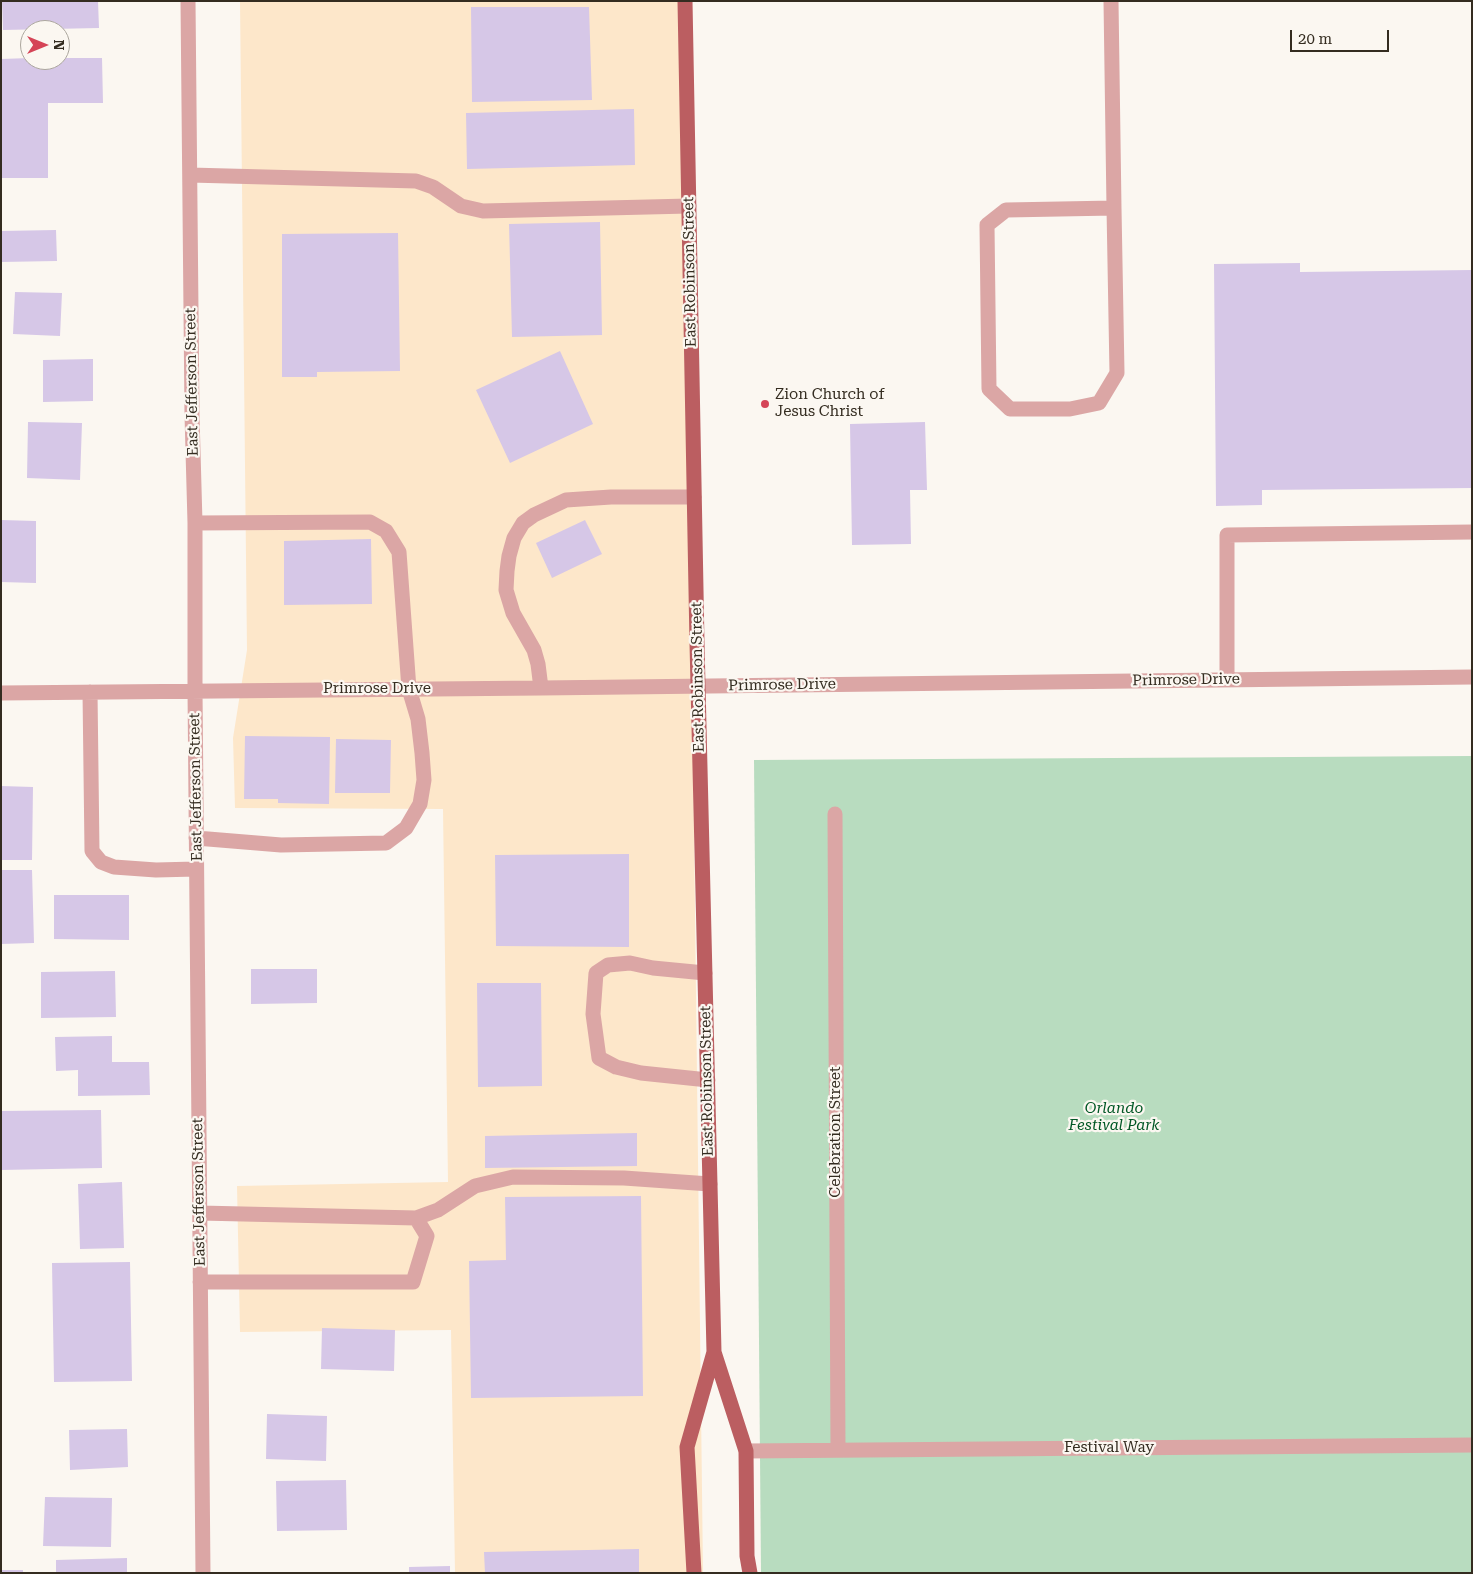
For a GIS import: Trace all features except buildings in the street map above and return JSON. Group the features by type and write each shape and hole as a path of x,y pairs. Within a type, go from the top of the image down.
{"main road":[{"name":"East Robinson Street","path":"685,1 698,686 714,1352 746,1451 747,1556 750,1573"},
{"name":"East Robinson Street","path":"694,1573 687,1447 714,1352"}],"street":[{"name":"East Jefferson Street","path":"188,1 192,415 195,524 202,1573"},
{"path":"1111,1 1117,374 1099,403 1070,409 1010,409 989,389 987,226 1006,210 1114,208"},
{"path":"190,175 416,181 440,192 461,206 483,211 689,206"},
{"path":"541,688 534,650 513,613 506,590 509,556 514,538 523,524 534,515 566,500 612,497 694,497"},
{"path":"195,524 370,522 386,531 399,552 409,689 418,719 424,780 420,804 406,828 386,843 280,845 196,838"},
{"path":"1228,680 1227,534 1472,532"},
{"name":"Primrose Drive","path":"1,693 1472,677"},
{"path":"90,692 92,851 101,862 114,867 156,870 196,869"},
{"name":"Celebration Street","path":"835,814 838,1450"},
{"path":"705,973 661,969 630,963 608,965 596,973 593,1014 599,1058 616,1067 641,1073 708,1080"},
{"path":"200,1214 416,1218 438,1210 475,1186 513,1177 624,1178 710,1184"},
{"path":"200,1282 413,1282 427,1236 416,1218"},
{"name":"Festival Way","path":"746,1451 1472,1445"}],"shaded area":[{"path":"240,1 684,1 703,1573 455,1573 451,1330 240,1332 237,1186 448,1182 443,809 235,808 233,738 247,650"}],"green space":[{"name":"Orlando Festival Park","path":"1472,756 1472,1573 761,1573 754,760"}],"place":[{"name":"Zion Church of Jesus Christ","path":"765,404"}]}
